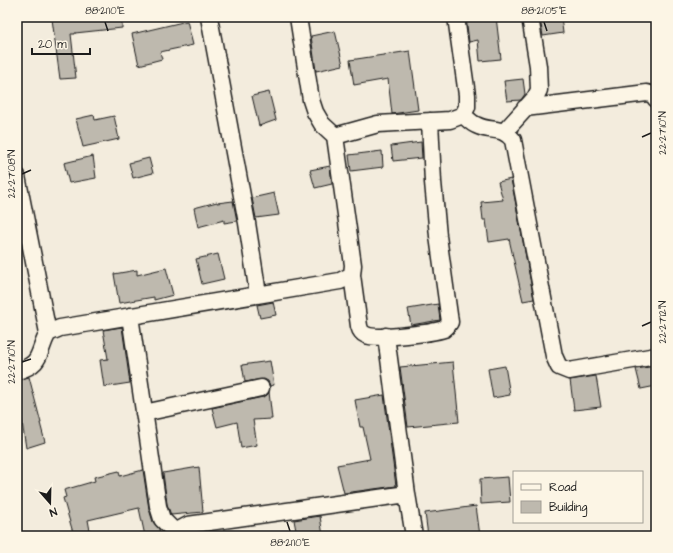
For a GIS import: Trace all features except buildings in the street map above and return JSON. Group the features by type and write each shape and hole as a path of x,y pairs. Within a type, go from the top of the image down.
{"street":[{"path":"209,17 247,223 258,294"},
{"path":"298,17 310,100 322,124 335,136 353,265 352,275 359,326 361,332 367,336 386,336 438,330 446,328 450,322 438,236 433,182 430,122"},
{"path":"335,136 378,124 450,120 463,115 467,107 467,95 456,17"},
{"path":"505,131 535,98 539,90 538,66 530,17"},
{"path":"525,108 653,94"},
{"path":"463,115 475,125 483,128 505,131 513,140 554,356 560,367 569,371 656,356"},
{"path":"17,176 48,333 35,362 30,366 17,371"},
{"path":"48,333 60,328 340,281 352,275"},
{"path":"130,316 158,506 162,519 175,534 188,525 407,494"},
{"path":"386,336 414,536"},
{"path":"144,413 261,388"}]}
